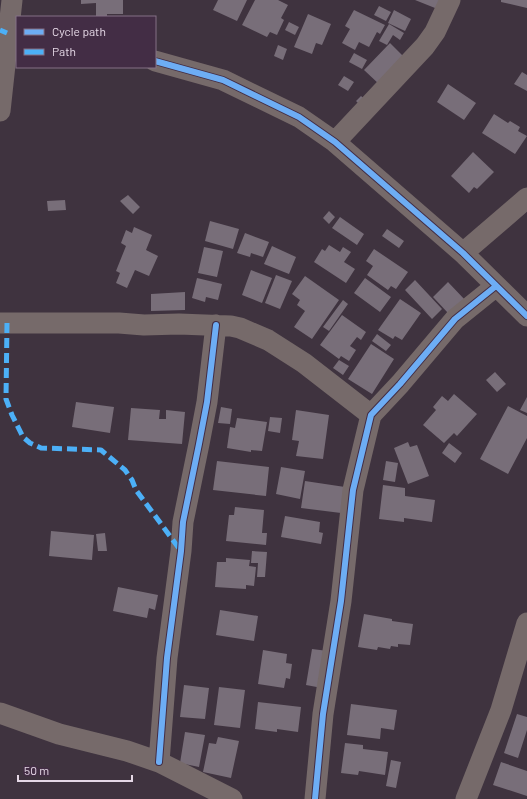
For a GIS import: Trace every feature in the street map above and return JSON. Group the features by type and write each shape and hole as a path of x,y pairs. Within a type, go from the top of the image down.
{"street":[{"path":"0,111 8,52 7,33 12,0"},
{"path":"335,142 424,46 435,32 450,0"},
{"path":"156,60 223,80 299,117 335,142 463,253 527,316"},
{"path":"463,253 527,198"},
{"path":"315,799 323,714 341,601 353,490 371,415 400,384 455,319 496,286"},
{"path":"0,323 179,324 240,328 268,340 304,363 371,415"},
{"path":"159,762 167,658 181,551 183,522 199,444 216,326"},
{"path":"466,799 501,710 527,623"},
{"path":"0,713 59,734 127,751 159,762 232,799"}],"building":[{"path":"81,0 123,0 123,14 96,16 96,3 81,4"},
{"path":"218,0 247,0 237,21 213,10"},
{"path":"255,0 278,0 288,5 281,18 284,20 277,35 270,32 267,37 242,25"},
{"path":"415,0 443,0 440,10"},
{"path":"501,0 527,0 527,8 501,2"},
{"path":"379,6 391,12 386,21 374,15"},
{"path":"354,10 385,25 380,34 377,32 369,47 359,42 355,50 342,43 350,29 345,26"},
{"path":"394,10 411,19 405,31 388,23"},
{"path":"308,14 331,24 322,45 316,43 312,54 294,47"},
{"path":"289,22 299,27 295,35 285,30"},
{"path":"389,24 404,33 400,40 393,35 387,45 379,41"},
{"path":"390,43 406,59 380,85 364,70"},
{"path":"278,45 287,49 283,60 274,56"},
{"path":"354,53 367,60 362,69 349,62"},
{"path":"522,72 527,75 527,91 514,84"},
{"path":"344,76 354,82 348,91 338,85"},
{"path":"448,84 476,103 464,120 437,102"},
{"path":"361,96 369,103 364,109 356,101"},
{"path":"494,114 508,123 510,121 520,127 518,131 527,136 515,154 482,133"},
{"path":"473,152 494,172 477,189 474,187 469,193 451,176"},
{"path":"128,195 140,207 133,214 120,201"},
{"path":"65,200 66,210 48,211 47,201"},
{"path":"329,211 335,217 329,224 323,218"},
{"path":"340,217 364,234 357,245 332,228"},
{"path":"210,221 239,229 233,249 205,241"},
{"path":"134,227 152,235 146,250 158,256 149,276 135,270 127,288 116,283 120,273 116,271 126,246 121,243 126,230 132,233"},
{"path":"387,229 404,241 399,248 382,236"},
{"path":"245,233 269,242 263,257 251,253 250,257 237,253"},
{"path":"329,245 340,252 343,247 351,252 344,262 355,269 346,283 314,262 322,249 325,251"},
{"path":"272,246 296,257 289,274 264,264"},
{"path":"204,247 223,251 217,277 198,273"},
{"path":"374,249 408,272 396,289 391,286 388,290 367,275 373,266 366,261"},
{"path":"251,270 272,278 262,303 242,295"},
{"path":"276,275 292,281 280,309 265,303"},
{"path":"305,276 339,300 312,339 294,327 305,311 297,305 300,300 292,294"},
{"path":"197,278 222,284 218,300 206,297 205,302 192,298"},
{"path":"365,278 391,297 380,312 354,293"},
{"path":"415,280 442,309 432,319 405,290"},
{"path":"448,282 466,301 448,313 433,297"},
{"path":"185,292 185,310 151,311 151,294"},
{"path":"400,299 421,313 402,340 395,336 393,339 378,330"},
{"path":"343,300 348,304 329,331 323,327"},
{"path":"342,315 366,332 361,340 357,337 350,346 356,350 349,361 341,356 339,359 320,345"},
{"path":"377,334 391,345 386,351 372,341"},
{"path":"371,344 394,359 372,394 348,379"},
{"path":"339,360 349,366 343,375 333,368"},
{"path":"495,372 506,384 497,392 486,380"},
{"path":"454,394 477,414 457,436 454,433 444,443 423,425 436,410 433,407 442,396 448,401"},
{"path":"527,397 527,413 520,410"},
{"path":"76,402 114,407 110,433 72,427"},
{"path":"508,406 527,416 527,438 508,474 480,459"},
{"path":"221,407 232,409 230,424 218,423"},
{"path":"131,408 160,410 159,419 166,419 166,410 185,412 182,444 128,440"},
{"path":"296,410 329,415 323,459 296,456 299,441 292,440"},
{"path":"270,417 282,418 280,433 268,431"},
{"path":"237,418 267,422 262,451 251,450 251,452 227,448 230,427 235,428"},
{"path":"408,442 410,447 417,445 429,476 408,484 394,448"},
{"path":"449,443 462,453 455,463 442,453"},
{"path":"217,461 269,467 266,496 213,490"},
{"path":"386,461 398,463 395,482 383,480"},
{"path":"281,467 305,471 300,499 276,494"},
{"path":"305,481 345,487 341,513 301,508"},
{"path":"383,485 405,488 405,496 435,500 432,522 404,518 404,522 379,519"},
{"path":"235,507 264,510 262,533 267,533 266,545 226,541 229,515 234,515"},
{"path":"285,516 320,522 319,532 323,533 321,544 281,537"},
{"path":"51,531 94,535 92,560 49,556"},
{"path":"105,533 107,551 98,551 96,534"},
{"path":"252,551 267,552 265,577 257,577 258,563 251,563"},
{"path":"226,558 250,560 249,566 256,567 254,586 246,585 246,589 215,587 217,562 226,562"},
{"path":"118,587 158,595 155,610 149,608 147,618 113,611"},
{"path":"220,610 258,616 254,641 216,635"},
{"path":"364,614 392,619 392,621 413,624 410,645 398,644 398,647 391,646 390,649 378,647 377,650 358,647"},
{"path":"312,649 328,651 322,688 306,685"},
{"path":"263,650 287,654 286,663 292,664 290,679 286,678 284,688 258,684"},
{"path":"184,685 209,688 205,719 180,717"},
{"path":"219,687 245,690 240,728 214,725"},
{"path":"258,702 301,707 298,732 277,729 277,732 255,729"},
{"path":"351,704 397,710 394,730 381,728 380,739 347,735"},
{"path":"517,714 527,717 527,730 518,758 504,753"},
{"path":"185,732 205,735 199,767 180,763"},
{"path":"218,737 239,741 231,778 203,772 209,743 216,744"},
{"path":"345,743 363,745 363,749 388,752 385,775 359,771 358,775 341,773"},
{"path":"391,760 401,762 396,788 386,786"},
{"path":"501,762 527,771 527,796 493,785"}],"marked path":[{"path":"0,30 7,33"},
{"path":"7,323 6,399 23,437 30,443 41,448 101,450 125,470 132,480 136,490 181,551"}],"cycle path":[{"path":"156,61 223,80 299,117 335,142 463,253 527,316"},
{"path":"315,799 323,714 341,601 353,490 371,415 400,384 455,319 496,286"},
{"path":"159,762 167,658 181,551 183,522 207,402 216,325"}]}
